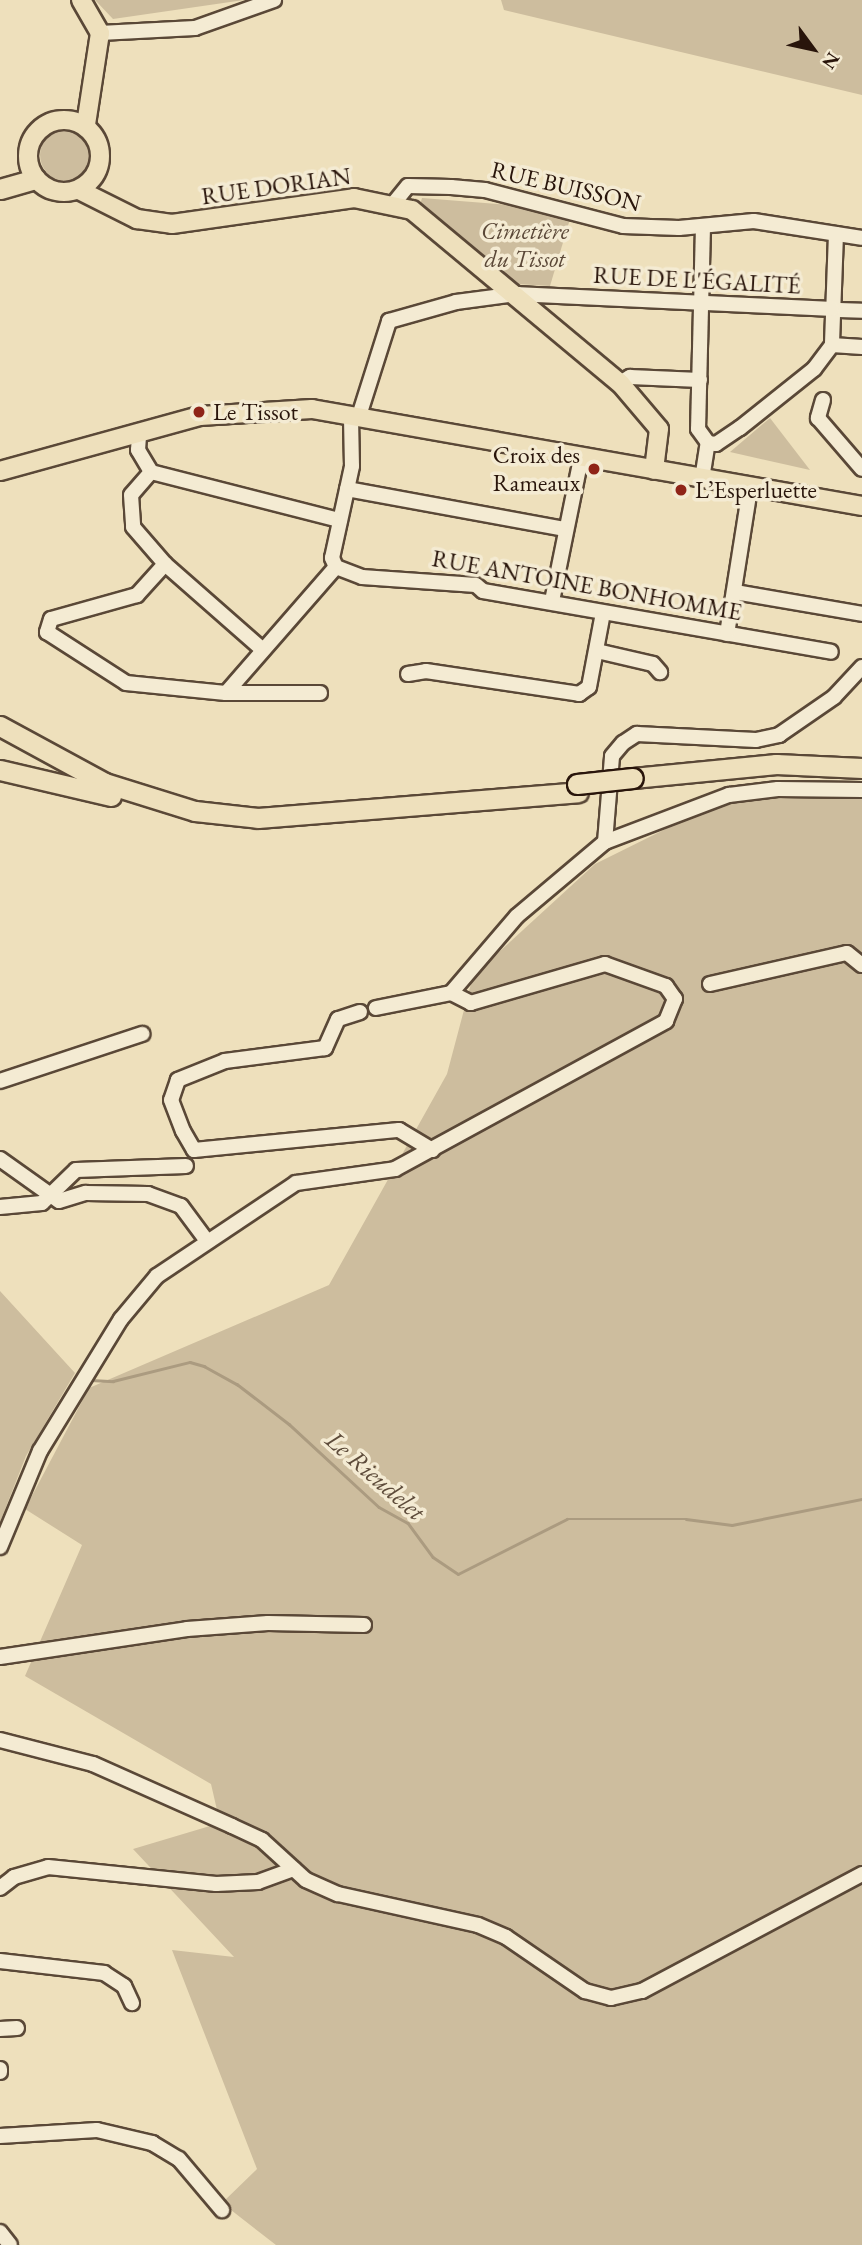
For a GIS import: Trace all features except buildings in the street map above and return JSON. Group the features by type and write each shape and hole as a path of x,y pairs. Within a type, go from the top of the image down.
{"highway":[{"path":"0,189 36,179"},
{"path":"0,714 107,774 230,804 391,802 762,774 862,775"},
{"path":"0,726 105,783 195,811"},
{"path":"633,783 776,764 862,768"},
{"path":"0,770 158,807 258,818 320,816 577,788"}],"main road":[{"path":"81,0 100,33 86,124 100,148 95,176 79,190 51,190 36,179 28,156 33,138 48,123 64,119 86,124"},
{"path":"64,119 93,77"},
{"path":"95,176 113,205"},
{"name":"RUE DORIAN","path":"79,190 136,219 172,224 354,198 394,203 425,218 620,383 659,429 654,470"},
{"path":"0,471 106,445 138,441 234,411 312,408 354,418 862,506"}],"street":[{"path":"100,33 195,28 274,0"},
{"name":"RUE BUISSON","path":"394,203 414,184 494,194 623,226 703,226 754,221 862,238"},
{"path":"703,226 699,303 698,429 712,443"},
{"path":"702,479 712,443 814,369 832,345 836,234"},
{"name":"RUE DE L'ÉGALITÉ","path":"354,418 389,321 456,302 517,294 862,311"},
{"path":"832,345 862,347"},
{"path":"620,383 630,377 700,380"},
{"path":"823,400 818,418 862,469"},
{"path":"226,693 336,567 332,558 347,489 354,418"},
{"path":"138,441 150,472"},
{"path":"552,601 581,458"},
{"path":"150,472 340,520"},
{"path":"150,472 131,495 134,527 165,564 262,650"},
{"path":"727,634 750,488"},
{"path":"347,489 565,528"},
{"path":"165,564 137,595 51,619 47,632 126,683 226,693 320,693"},
{"name":"RUE ANTOINE BONHOMME","path":"336,567 362,577 425,578 603,613 831,652"},
{"path":"735,592 862,614"},
{"path":"408,674 426,671 579,694 589,687 603,613"},
{"path":"597,651 653,664 660,672"},
{"path":"605,842 612,756 623,743 637,734 756,740 779,735 825,704 862,667"},
{"path":"451,993 517,916 605,842 729,795 778,789 862,790"},
{"path":"710,984 847,954 862,965"},
{"path":"0,1547 40,1451 84,1378 157,1276 296,1183 395,1169 639,1039 674,1010 671,991 659,981 605,964 471,1003 451,993 376,1008"},
{"path":"360,1012 338,1019 325,1048 225,1061 178,1080 171,1100 194,1150 399,1130 432,1150"},
{"path":"0,1081 142,1034"},
{"path":"0,1159 59,1201 86,1193 148,1194 188,1211 207,1241"},
{"path":"0,1207 42,1203 76,1170 186,1166"},
{"path":"0,1657 187,1629 268,1623 364,1625"},
{"path":"0,1740 84,1761 147,1787 262,1840 294,1869 338,1894 478,1925 528,1950 585,1991 611,1998 642,1991 862,1874"},
{"path":"0,1888 14,1877 48,1867 216,1884 258,1882 294,1869"},
{"path":"0,1961 104,1973 124,1986 132,2003"},
{"path":"0,2029 17,2028"},
{"path":"0,2136 97,2130 152,2143 179,2159 222,2210"},
{"path":"0,2232 10,2245"}],"green space":[{"path":"95,0 244,0 113,19"},
{"path":"501,0 862,0 862,95 504,10"},
{"path":"66,129 76,131 84,137 90,145 90,165 84,173 76,179 66,181 56,179 48,173 42,165 40,155 42,145 48,137 56,131"},
{"name":"Cimetière du Tissot","path":"422,198 511,205 570,219 550,286 517,284 420,205"},
{"path":"770,418 810,470 730,452"},
{"path":"777,794 862,795 862,2245 276,2245 222,2203 257,2169 172,1950 234,1957 133,1849 220,1823 211,1784 25,1676 82,1545 25,1509 89,1388 329,1285 447,1074 473,976 595,864 710,807"},
{"path":"0,1291 75,1373 26,1456 0,1522"}],"waterway":[{"name":"Le Rieudelet","path":"91,1380 113,1381 190,1362 204,1366 237,1384 289,1424 379,1507 408,1523 433,1557 458,1574 567,1519 686,1519 732,1525 862,1499"},
{"name":"Le Rieudelet","path":"69,1391 79,1376"}],"place":[{"name":"Le Tissot","path":"199,412"},
{"name":"Croix des Rameaux","path":"594,469"},
{"name":"L’Esperluette","path":"681,490"}]}
